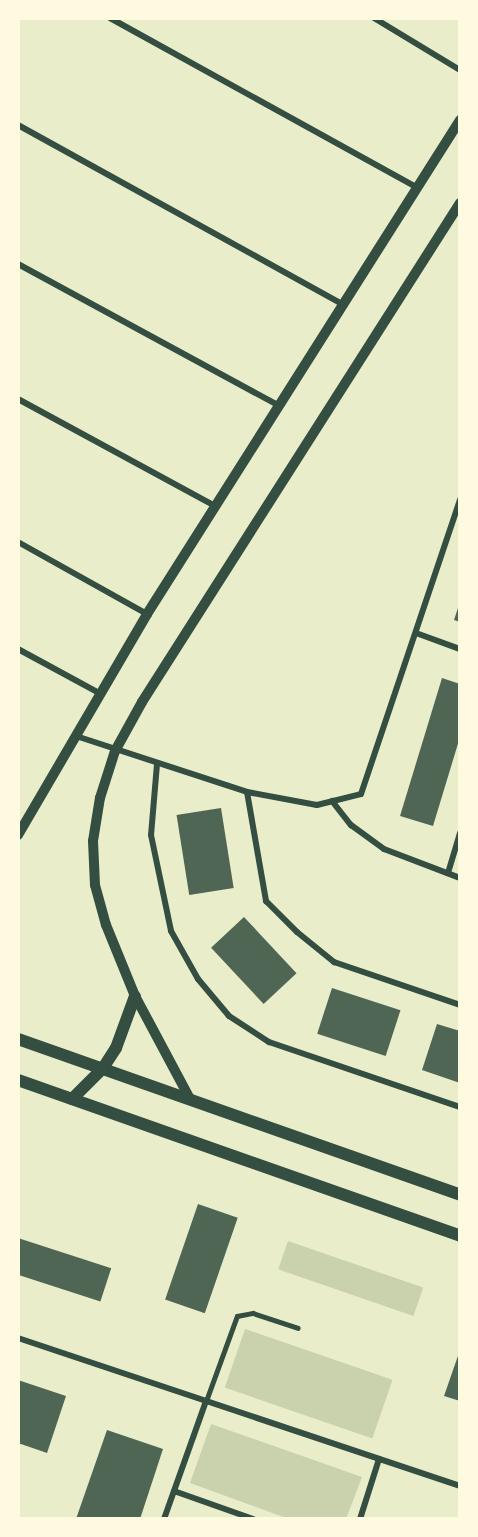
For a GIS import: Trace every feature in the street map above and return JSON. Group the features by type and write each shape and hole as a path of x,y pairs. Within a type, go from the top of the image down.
{"main road":[{"path":"72,1099 103,1068 127,1025 135,996"},
{"path":"18,1039 189,1097 460,1195"},
{"path":"18,1080 460,1236"}],"street":[{"path":"111,18 418,188"},
{"path":"374,18 460,70"},
{"path":"18,125 344,305"},
{"path":"18,836 21,823 147,614 458,127"},
{"path":"189,1097 135,996 106,925 95,885 93,841 98,808 116,751 460,203"},
{"path":"18,264 279,406"},
{"path":"18,399 215,506"},
{"path":"75,735 116,751 247,792 316,805 361,794 460,499"},
{"path":"18,542 147,614"},
{"path":"416,633 460,649"},
{"path":"18,649 99,693"},
{"path":"157,764 151,835 171,931 198,979 229,1016 269,1042 460,1107"},
{"path":"247,792 266,901 289,925 334,962 460,1005"},
{"path":"332,801 351,825 384,849 460,878"},
{"path":"447,873 460,833"},
{"path":"18,1338 460,1486"},
{"path":"164,1519 207,1401"},
{"path":"360,1519 379,1459"},
{"path":"174,1491 253,1519"}],"lane":[{"path":"207,1401 237,1316 253,1313 298,1328"}],"green space":[{"path":"288,1241 423,1288 413,1316 278,1269"},
{"path":"245,1329 393,1380 372,1438 225,1388"},
{"path":"211,1424 362,1477 346,1519 289,1519 190,1483"}],"building":[{"path":"460,602 460,622 454,620"},
{"path":"442,678 460,684 460,737 433,826 400,816"},
{"path":"221,808 234,888 189,895 177,815"},
{"path":"244,917 297,973 264,1004 211,948"},
{"path":"332,988 400,1010 386,1056 317,1034"},
{"path":"437,1024 460,1031 460,1083 422,1070"},
{"path":"198,1204 238,1218 205,1313 165,1299"},
{"path":"18,1238 111,1268 100,1302 18,1275"},
{"path":"460,1350 460,1401 444,1396"},
{"path":"18,1380 66,1396 47,1453 18,1443"},
{"path":"107,1430 163,1449 140,1519 76,1519"}]}
